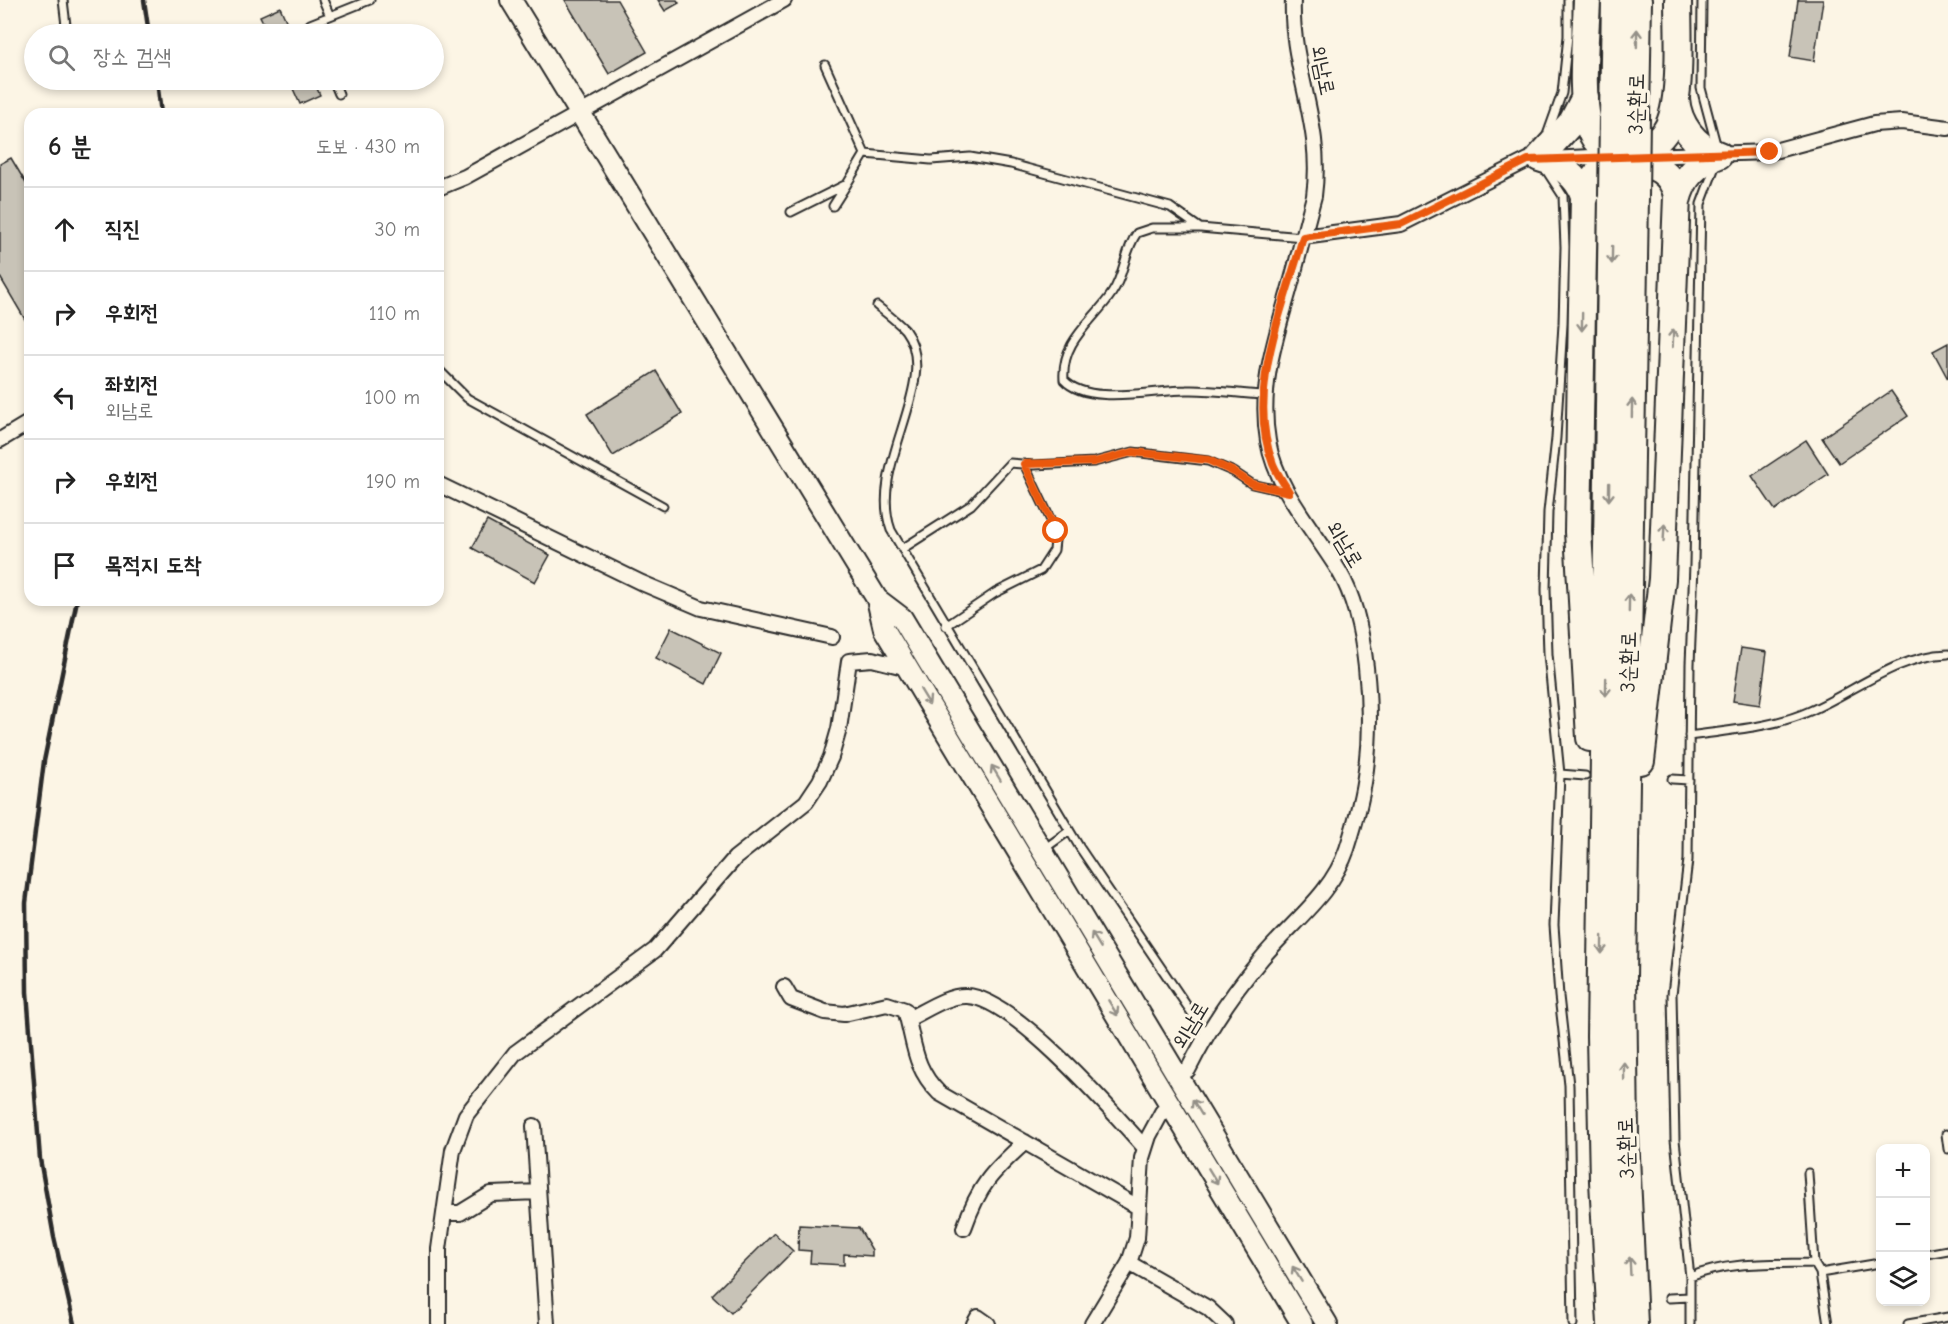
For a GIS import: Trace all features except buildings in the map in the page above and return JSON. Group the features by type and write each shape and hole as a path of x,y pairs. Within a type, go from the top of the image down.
{"highway":[{"path":"1587,0 1585,97 1587,121 1594,138 1604,148 1641,160 1661,171 1673,184 1677,201"},
{"name":"3순환로","path":"1615,0 1624,117 1624,196 1613,904 1634,1324"},
{"name":"3순환로","path":"1624,117 1638,0"},
{"path":"1584,201 1595,176 1611,162 1650,145 1664,135 1671,120 1676,98 1678,0"},
{"path":"1585,97 1566,129 1539,158 1557,165 1572,176 1582,190 1584,201 1579,550 1613,904"},
{"path":"1676,98 1680,117 1692,137 1703,148 1719,155"},
{"path":"1613,904 1662,579 1677,201 1682,183 1692,170 1719,155"},
{"name":"3순환로","path":"1611,1324 1603,1181 1600,1036 1613,904"}],"street":[{"path":"511,0 877,599 885,629 1302,1324"},
{"path":"444,186 465,177 784,0"},
{"name":"외남로","path":"1188,1070 1206,1034 1262,957 1328,887 1338,871 1347,848 1366,770 1367,696 1358,619 1340,574 1273,464 1267,430 1265,395 1273,345 1314,196 1317,152 1292,24 1293,0"},
{"path":"1303,237 1401,224 1497,174 1528,160 1539,158 1770,152 1874,124 1902,122 1948,128"},
{"path":"0,440 24,426"},
{"path":"444,487 642,583 701,608 832,637"},
{"path":"877,599 902,618 1327,1324"},
{"path":"439,1324 439,1249 453,1150 466,1115 515,1053 621,978 655,950 735,858 806,802 820,781 834,747 839,729 849,661 872,660 908,668"},
{"path":"784,987 791,999 825,1012 844,1014 887,1004 905,1010 915,1056 925,1079 939,1093 1138,1207"},
{"path":"908,1019 952,998 967,996 992,1004 1027,1029 1077,1072 1146,1148"},
{"path":"1092,1324 1129,1263 1137,1238 1138,1207 1146,1148 1162,1112"},
{"path":"534,1126 547,1324"},
{"path":"964,1228 974,1197 993,1171 1025,1142"},
{"path":"444,1213 460,1212 490,1194 538,1192"},
{"path":"1129,1263 1208,1308 1225,1324"},
{"path":"974,1324 978,1317 988,1324"}],"lane":[{"path":"63,0 66,24"},
{"path":"323,0 330,16"},
{"path":"310,24 370,0"},
{"path":"1568,0 1568,36 1562,93 1539,158 1563,196 1563,324 1556,438 1548,512 1546,589 1548,654 1560,774 1554,925 1558,996 1570,1097 1573,1324"},
{"path":"1690,1324 1690,1277 1675,1140 1672,994 1688,860 1701,204 1719,155 1701,88 1702,0"},
{"path":"825,65 865,154"},
{"path":"337,90 339,94"},
{"path":"865,154 931,160 970,157 1011,164 1170,207 1200,228"},
{"path":"833,206 865,154"},
{"path":"791,212 847,184"},
{"path":"1265,395 1186,390 1126,395 1078,390 1064,380 1067,354 1076,336 1113,292 1137,233 1152,228 1200,228 1303,237"},
{"path":"877,306 905,330 911,342 916,369 914,388 886,479 885,514 902,549 946,626 1070,831 1206,1034"},
{"path":"444,375 467,398 663,506"},
{"path":"902,549 970,505 1010,462 1024,464 1094,462 1133,452 1208,460 1234,472 1252,484 1289,492"},
{"path":"946,626 995,592 1041,570 1054,549 1056,531 1024,464"},
{"path":"1689,736 1774,723 1809,712 1893,667 1927,654 1948,654"},
{"path":"1560,774 1585,776"},
{"path":"1672,779 1689,780"},
{"path":"1024,862 1070,831"},
{"path":"1946,1134 1948,1149"},
{"path":"1808,1173 1814,1263 1820,1273 1828,1324"},
{"path":"1930,1253 1948,1250"},
{"path":"1690,1277 1709,1269 1726,1266 1814,1263"},
{"path":"1820,1273 1876,1264"},
{"path":"1669,1298 1690,1297"},
{"path":"1908,1324 1948,1317"}],"railway":[{"path":"144,0 148,24"},
{"path":"158,90 160,108"},
{"path":"74,1324 54,1237 40,1159 27,992 26,903 44,761 76,606"}],"route":[{"path":"1056,531 1024,464 1094,462 1133,452 1208,460 1234,472 1252,484 1289,492 1273,464 1265,418 1265,395 1267,371 1273,345 1303,237 1401,224 1463,190 1528,160 1585,156 1728,155 1770,152"}]}
